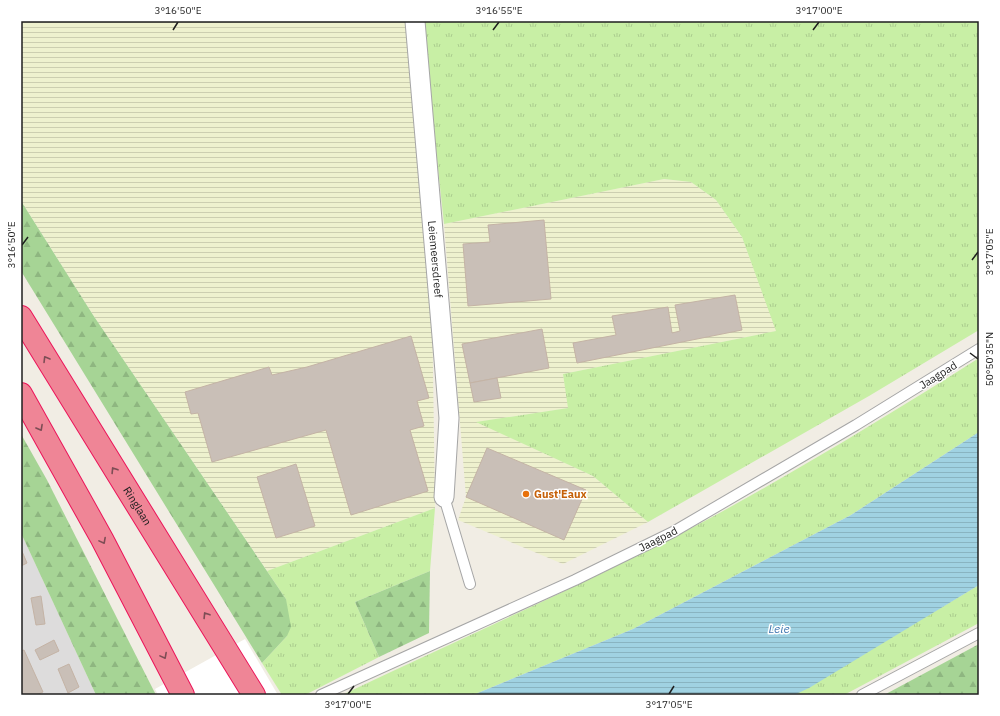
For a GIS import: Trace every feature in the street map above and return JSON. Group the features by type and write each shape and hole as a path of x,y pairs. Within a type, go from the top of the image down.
{"highway":[{"name":"Ringlaan","path":"21,317 254,695"},
{"path":"21,394 102,539 182,689"}],"street":[{"name":"Leiemeersdreef","path":"415,21 449,418 444,497"}],"lane":[{"name":"Jaagpad","path":"321,695 547,593 673,532 843,432 979,349"},
{"path":"444,497 470,584"},
{"path":"862,695 979,632"},
{"path":"226,648 245,695"}],"shaded area":[{"path":"21,533 96,695 21,695"}],"green space":[{"path":"21,21 407,21 432,301 435,508 267,571 93,315 21,201"},
{"path":"422,21 979,21 979,330 869,396 648,522 593,476 476,422 568,408 563,374 776,331 742,237 716,200 691,182 664,179 444,224"},
{"path":"664,179 691,182 716,200 742,237 777,331 563,374 569,408 477,422 593,476 648,522 563,564 458,520 466,497 444,224"},
{"path":"21,201 93,315 286,599 291,627 287,636 262,663 21,271"},
{"path":"979,358 979,432 851,515 633,629 473,695 342,695 576,586 714,516 848,439"},
{"path":"21,434 47,480 156,695 96,695 21,533"},
{"path":"435,508 430,571 355,602 379,657 305,695 282,695 262,663 287,636 286,599 267,571"},
{"path":"430,571 429,633 379,657 355,602"},
{"path":"979,585 979,623 844,695 794,695"},
{"path":"979,644 979,695 884,695"}],"water":[{"name":"Leie","path":"979,432 979,585 809,688 794,695 473,695 633,629 851,515"}],"pier":[{"path":"245,639 278,695 158,695 155,689"}],"building":[{"path":"544,220 551,299 468,306 463,244 490,242 488,225"},
{"path":"735,295 742,330 577,363 573,343 616,335 612,316 668,307 672,333 680,331 675,305"},
{"path":"542,329 549,368 470,383 462,344"},
{"path":"411,336 429,398 417,401 424,426 410,430 428,491 351,515 326,430 212,462 198,413 191,414 185,392 269,367 272,375 307,367"},
{"path":"497,378 501,398 474,402 470,383"},
{"name":"Gust'Eaux","path":"487,448 586,490 564,540 466,497"},
{"path":"296,464 315,526 276,538 257,477"},
{"path":"21,549 27,563 21,566"},
{"path":"41,596 45,624 36,625 31,598"},
{"path":"54,640 59,651 40,660 35,650"},
{"path":"24,650 43,692 36,695 21,695 21,651"},
{"path":"69,664 79,687 68,693 58,669"}],"place":[{"name":"Gust'Eaux","path":"526,494"}]}
